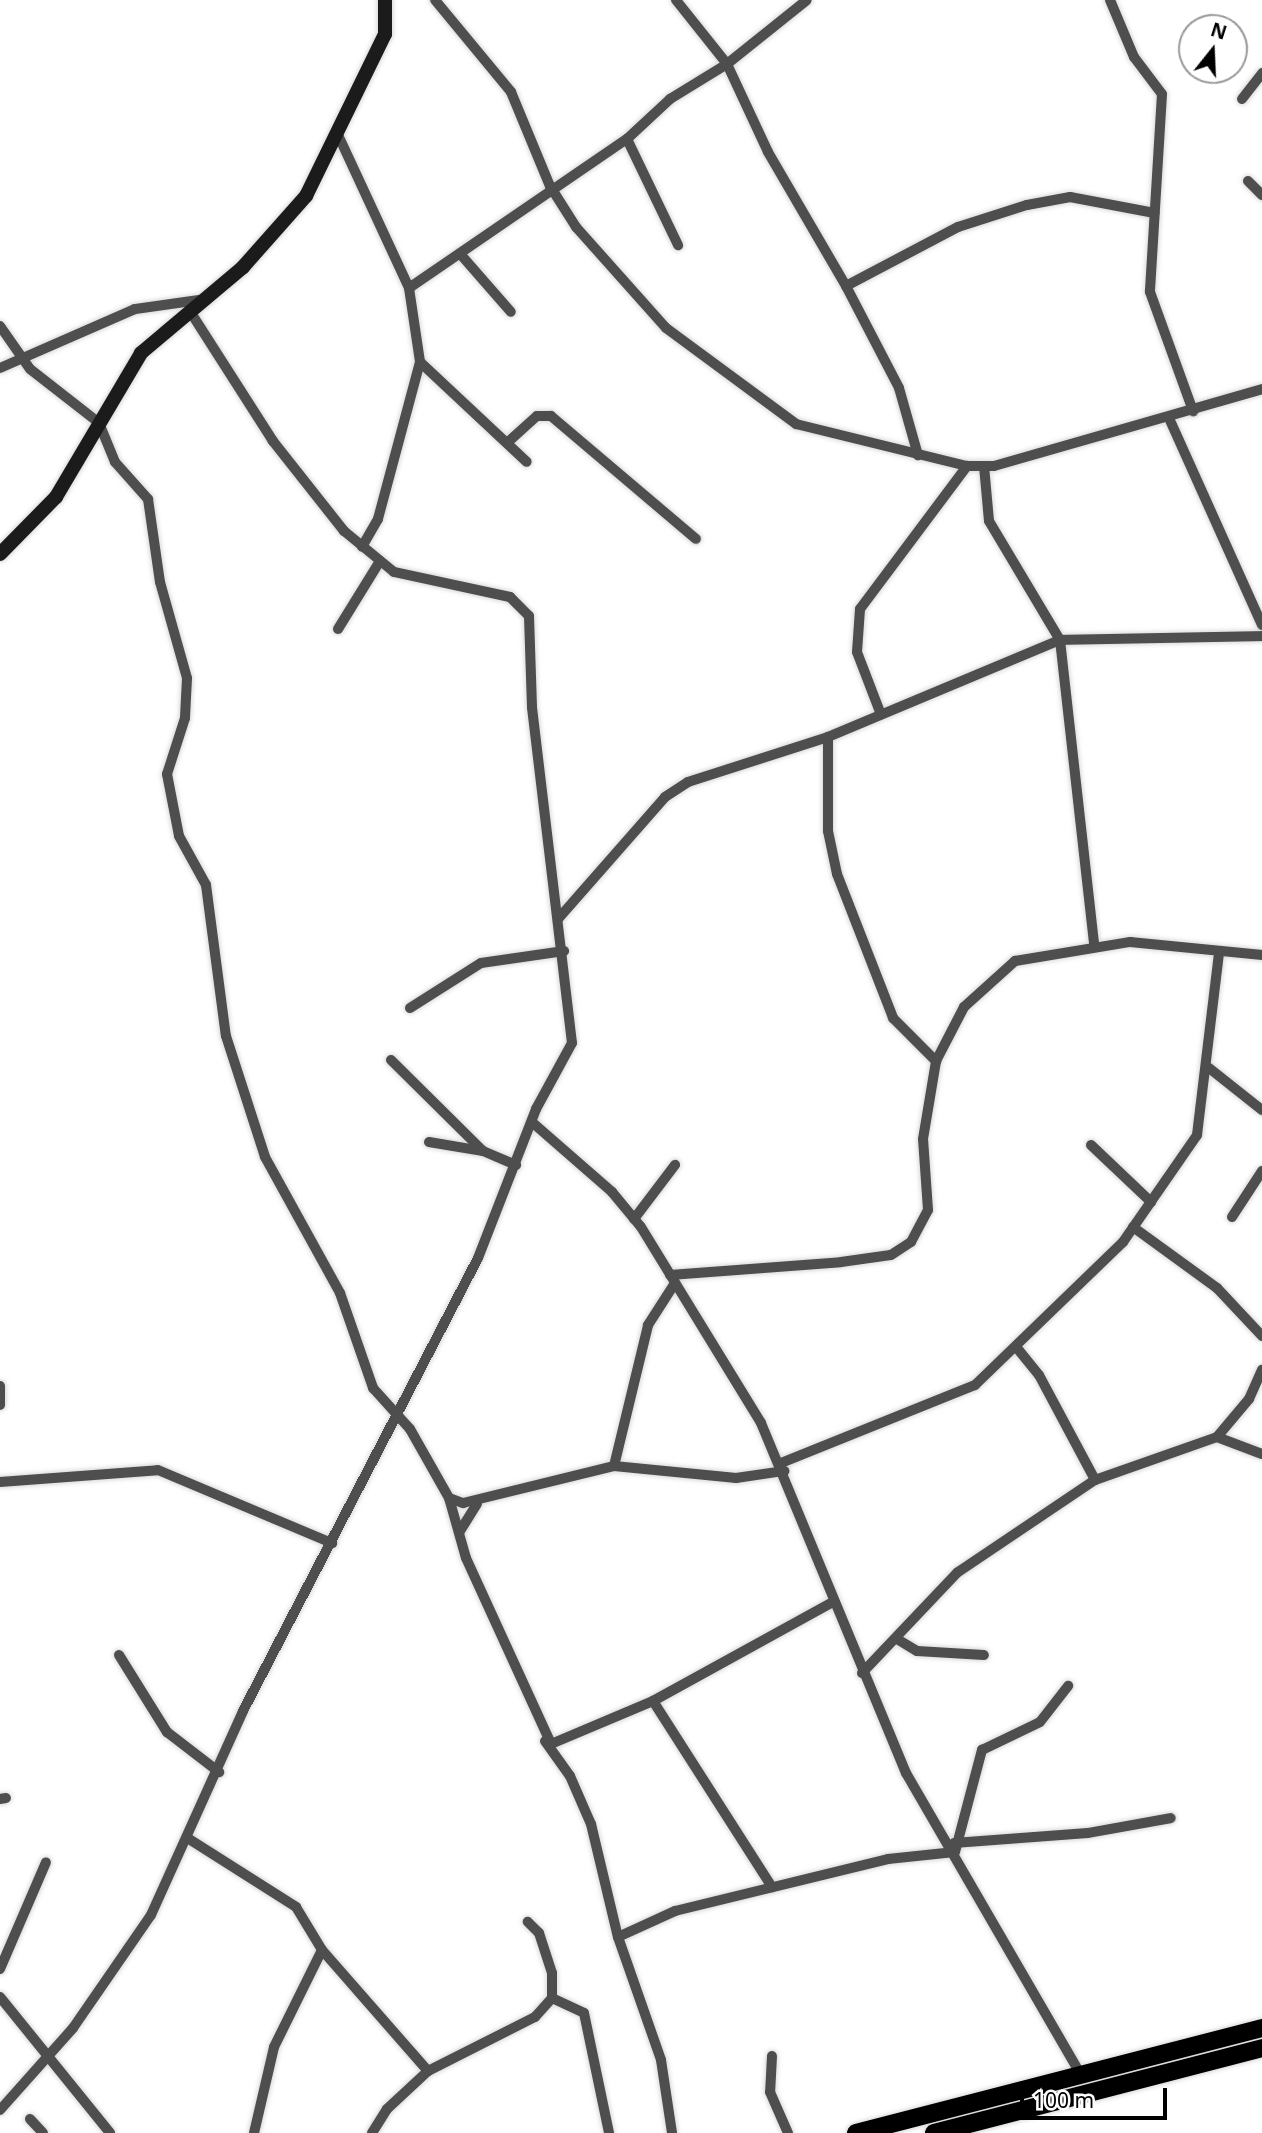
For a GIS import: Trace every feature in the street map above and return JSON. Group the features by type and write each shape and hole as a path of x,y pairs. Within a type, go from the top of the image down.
{"highway":[{"path":"856,2133 1262,2028"},
{"path":"934,2133 1262,2048"}],"street":[{"path":"435,0 511,92 550,186 576,227 666,328 766,406 822,433 967,466 1024,462 1262,388"},
{"path":"676,0 727,64 768,152 846,286 899,388 918,454"},
{"path":"409,288 462,256 550,186 627,139 670,99 727,64 807,0"},
{"path":"1110,0 1134,57 1162,94 1150,292 1194,411"},
{"path":"0,554 56,497 141,354 191,313 280,232 339,137 385,34 388,1"},
{"path":"1242,99 1262,73"},
{"path":"339,137 409,288 420,362 378,519 362,547"},
{"path":"627,139 678,245"},
{"path":"1248,181 1262,195"},
{"path":"846,286 912,247 1027,205 1081,197 1155,213"},
{"path":"462,256 511,312"},
{"path":"0,368 135,309 206,299"},
{"path":"0,2110 44,2056 73,2028 138,1935 189,1839 243,1711 478,1258 533,1123 572,1043 564,951 532,707 529,616 510,597 423,583 380,561 362,547 311,494 191,313"},
{"path":"0,326 23,357 99,423 115,462 148,499 160,582 187,678 185,718 167,774 179,836 206,885 226,1036 265,1157 340,1293 373,1388 398,1413 449,1498 460,1531 526,1682 543,1739 570,1776 591,1824 618,1937 661,2060 672,2133"},
{"path":"420,362 527,462"},
{"path":"508,442 537,416 551,416 696,539"},
{"path":"1169,418 1262,625"},
{"path":"880,712 857,652 860,609 967,466"},
{"path":"984,466 989,520 1060,640 1094,945"},
{"path":"338,629 380,561"},
{"path":"558,919 674,789 828,737 880,712 1060,640 1262,636"},
{"path":"828,737 828,831 837,874 893,1018 936,1061"},
{"path":"673,1279 891,1255 911,1242 928,1210 925,1098 936,1061 964,1007 997,971 1015,961 1094,945 1130,942 1219,954 1262,954"},
{"path":"410,1009 481,963 564,951"},
{"path":"449,1498 477,1504 614,1466 736,1478 783,1467 943,1402 1017,1348 1133,1227 1197,1135 1209,1068 1219,954"},
{"path":"391,1060 483,1151"},
{"path":"1209,1068 1262,1110"},
{"path":"533,1123 634,1219 673,1279 783,1467 833,1602 906,1773 954,1846 985,1916 1081,2075"},
{"path":"429,1142 483,1151 516,1165"},
{"path":"1091,1144 1151,1202"},
{"path":"634,1219 675,1166"},
{"path":"1232,1217 1262,1171"},
{"path":"1133,1227 1217,1288 1262,1336"},
{"path":"614,1466 648,1325 673,1279"},
{"path":"1017,1348 1053,1398 1095,1480"},
{"path":"862,1673 958,1572 1095,1480 1217,1437 1249,1399 1262,1370"},
{"path":"0,1386 0,1405"},
{"path":"1217,1437 1262,1454"},
{"path":"0,1482 159,1470 332,1543"},
{"path":"460,1531 477,1504"},
{"path":"543,1739 559,1743 653,1701 833,1602"},
{"path":"897,1639 917,1651 984,1655"},
{"path":"118,1655 173,1739 219,1772"},
{"path":"954,1846 982,1751 1040,1722 1068,1686"},
{"path":"653,1701 772,1887"},
{"path":"618,1937 645,1920 888,1859 954,1846 1088,1833 1171,1818"},
{"path":"189,1839 283,1895 322,1950 428,2071"},
{"path":"0,1969 46,1862"},
{"path":"372,2133 387,2109 428,2071 535,2017 552,1998 552,1973 539,1933 528,1922"},
{"path":"254,2133 274,2047 322,1950"},
{"path":"0,1997 44,2056 110,2133"},
{"path":"552,1998 583,2013 609,2133"},
{"path":"772,2056 770,2092 788,2133"},
{"path":"30,2119 43,2133"}]}
